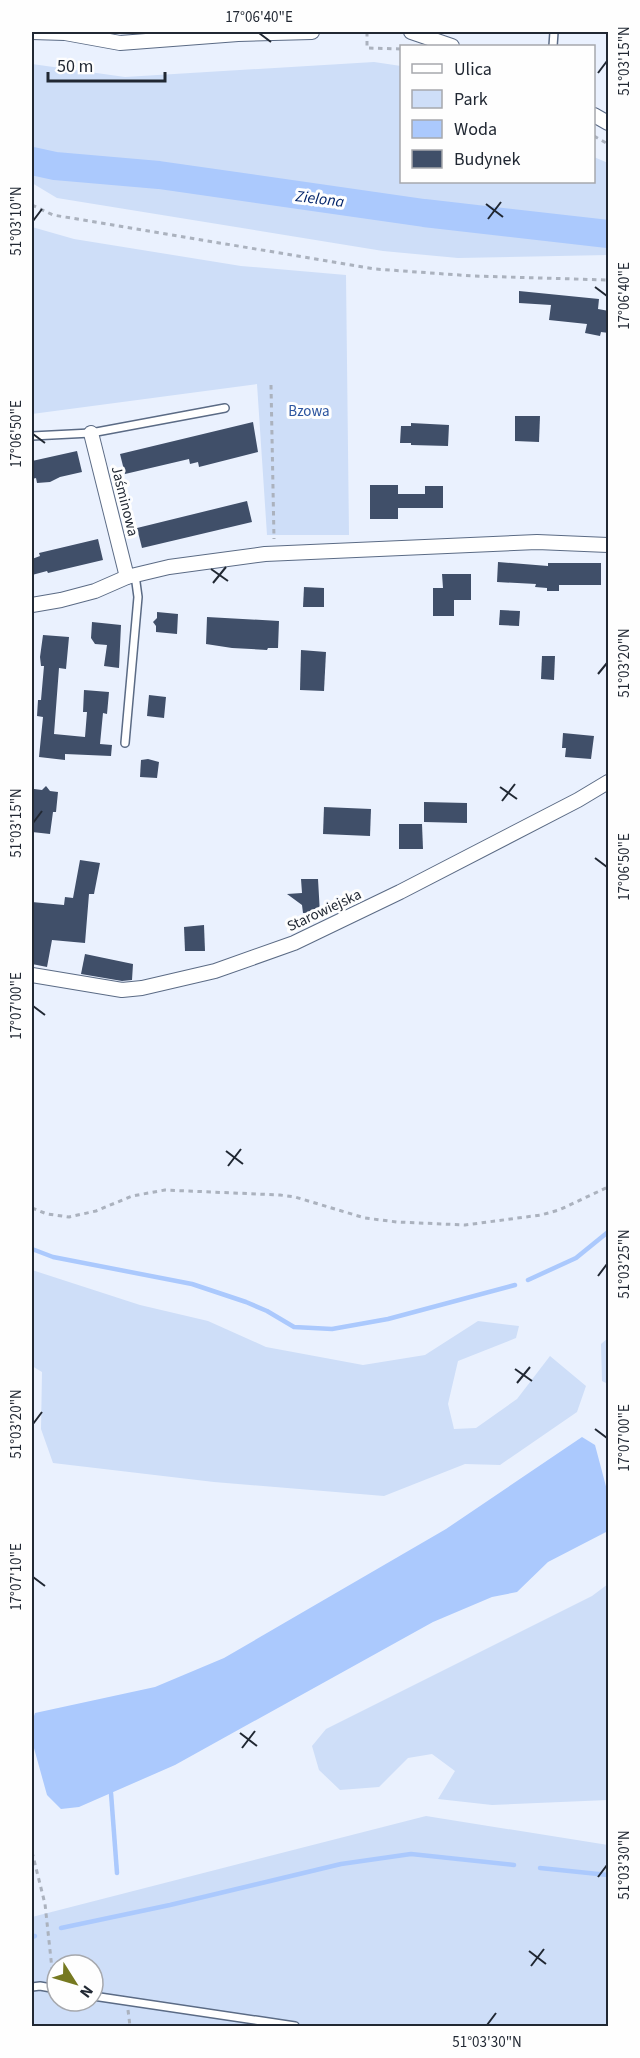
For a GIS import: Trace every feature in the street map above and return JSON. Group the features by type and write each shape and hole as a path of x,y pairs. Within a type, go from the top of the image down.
{"street":[{"path":"32,32 65,33 120,43 238,34 312,32"},
{"path":"411,32 449,45"},
{"path":"595,116 609,123"},
{"name":"Jaśminowa","path":"91,433 131,576"},
{"path":"32,604 61,600 95,591 131,576 199,562 275,554 537,542 609,545"},
{"name":"Starowiejska","path":"32,975 122,990 142,988 215,970 294,943 400,892 609,782"}],"lane":[{"path":"32,436 91,433 225,408"},
{"path":"125,743 138,597 131,576"},
{"path":"105,1998 295,2026"}],"path":[{"path":"367,32 367,48 400,49"},
{"path":"595,137 609,144"},
{"path":"32,205 52,215 375,269 473,276 609,280"},
{"path":"271,385 275,554"},
{"path":"32,1208 47,1214 69,1217 96,1211 132,1196 165,1190 280,1195 295,1197 365,1218 465,1225 541,1215 559,1210 609,1187"},
{"path":"32,1852 45,1904 51,1953"},
{"path":"128,2002 130,2026"}],"green space":[{"path":"374,62 400,66 400,183 595,183 595,157 608,163 608,255 458,258 383,251 57,198 32,183 32,64 125,77"},
{"name":"Bzowa","path":"32,227 74,239 241,266 346,275 349,535 267,535 257,384 32,414"},
{"path":"32,1270 140,1305 208,1321 266,1347 363,1365 425,1355 478,1321 519,1326 516,1338 458,1361 448,1404 454,1429 476,1428 517,1399 550,1356 586,1386 577,1412 500,1465 465,1464 384,1496 214,1482 53,1463 41,1429 42,1372 32,1366"},
{"path":"608,1338 608,1384 602,1381 601,1344"},
{"path":"608,1584 608,1800 492,1805 438,1799 455,1771 432,1754 408,1758 379,1787 340,1790 319,1770 312,1746 326,1729 592,1596"},
{"path":"426,1816 608,1845 608,2026 32,2026 32,1917"}],"water":[{"path":"582,1437 595,1445 608,1494 608,1531 548,1562 517,1592 492,1597 433,1622 175,1765 79,1807 61,1809 47,1795 32,1741 32,1722 35,1713 155,1687 224,1658 446,1529"}],"building":[{"path":"519,291 599,299 598,309 609,311 609,333 601,332 600,336 585,333 587,324 549,320 551,305 519,303"},
{"path":"515,416 540,416 539,442 515,441"},
{"path":"253,422 258,452 199,467 198,462 190,464 189,459 125,474 120,454"},
{"path":"411,423 449,425 448,446 400,443 401,426 411,426"},
{"path":"77,451 82,472 50,482 37,483 36,478 32,479 32,461"},
{"path":"370,485 398,485 398,494 425,494 425,486 443,486 443,508 398,508 398,519 370,519"},
{"path":"247,501 252,522 142,548 137,528"},
{"path":"98,539 103,560 32,575 32,559 40,556 39,553"},
{"path":"498,562 548,566 548,563 601,563 601,585 559,585 559,591 547,591 547,588 535,587 536,584 497,582"},
{"path":"442,574 471,574 471,600 454,600 454,616 433,616 433,588 443,588"},
{"path":"304,587 324,588 324,607 303,607"},
{"path":"500,610 520,611 519,626 499,625"},
{"path":"157,612 178,614 177,634 156,632 153,622 157,618"},
{"path":"207,617 279,621 278,648 267,650 206,644"},
{"path":"92,622 121,625 119,668 104,666 107,645 95,644 91,638"},
{"path":"43,635 69,637 66,669 59,668 54,734 85,737 87,712 83,712 84,690 109,692 107,714 103,713 100,744 112,745 111,756 65,754 65,760 39,757 43,717 37,716 44,666 41,666 40,657"},
{"path":"301,650 326,652 324,691 300,690"},
{"path":"542,656 555,656 554,680 541,679"},
{"path":"149,695 166,697 164,718 147,716"},
{"path":"563,733 594,736 591,759 565,757 566,748 562,748"},
{"path":"141,760 159,762 157,778 140,777"},
{"path":"46,786 50,791 58,792 50,834 32,832 34,789 42,790"},
{"path":"424,802 467,803 467,823 424,822"},
{"path":"324,807 371,809 370,836 323,834"},
{"path":"399,824 422,824 423,849 399,849"},
{"path":"80,860 100,863 94,894 89,894 85,943 52,940 47,967 32,964 32,902 64,905 65,897 73,898"},
{"path":"301,879 318,879 320,914 303,913 302,905 287,894 302,893"},
{"path":"204,925 205,951 185,951 184,927"},
{"path":"85,954 133,964 132,980 122,981 81,974"}],"waterway":[{"name":"Zielona","path":"32,161 55,166 159,175 424,213 608,234"},
{"path":"528,1280 576,1258 608,1232"},
{"path":"32,1249 53,1257 192,1284 246,1302 294,1327 332,1329 388,1319 515,1285"},
{"path":"111,1793 117,1873"},
{"path":"61,1928 170,1905 341,1864 411,1854 514,1865"},
{"path":"540,1868 608,1875"}]}
